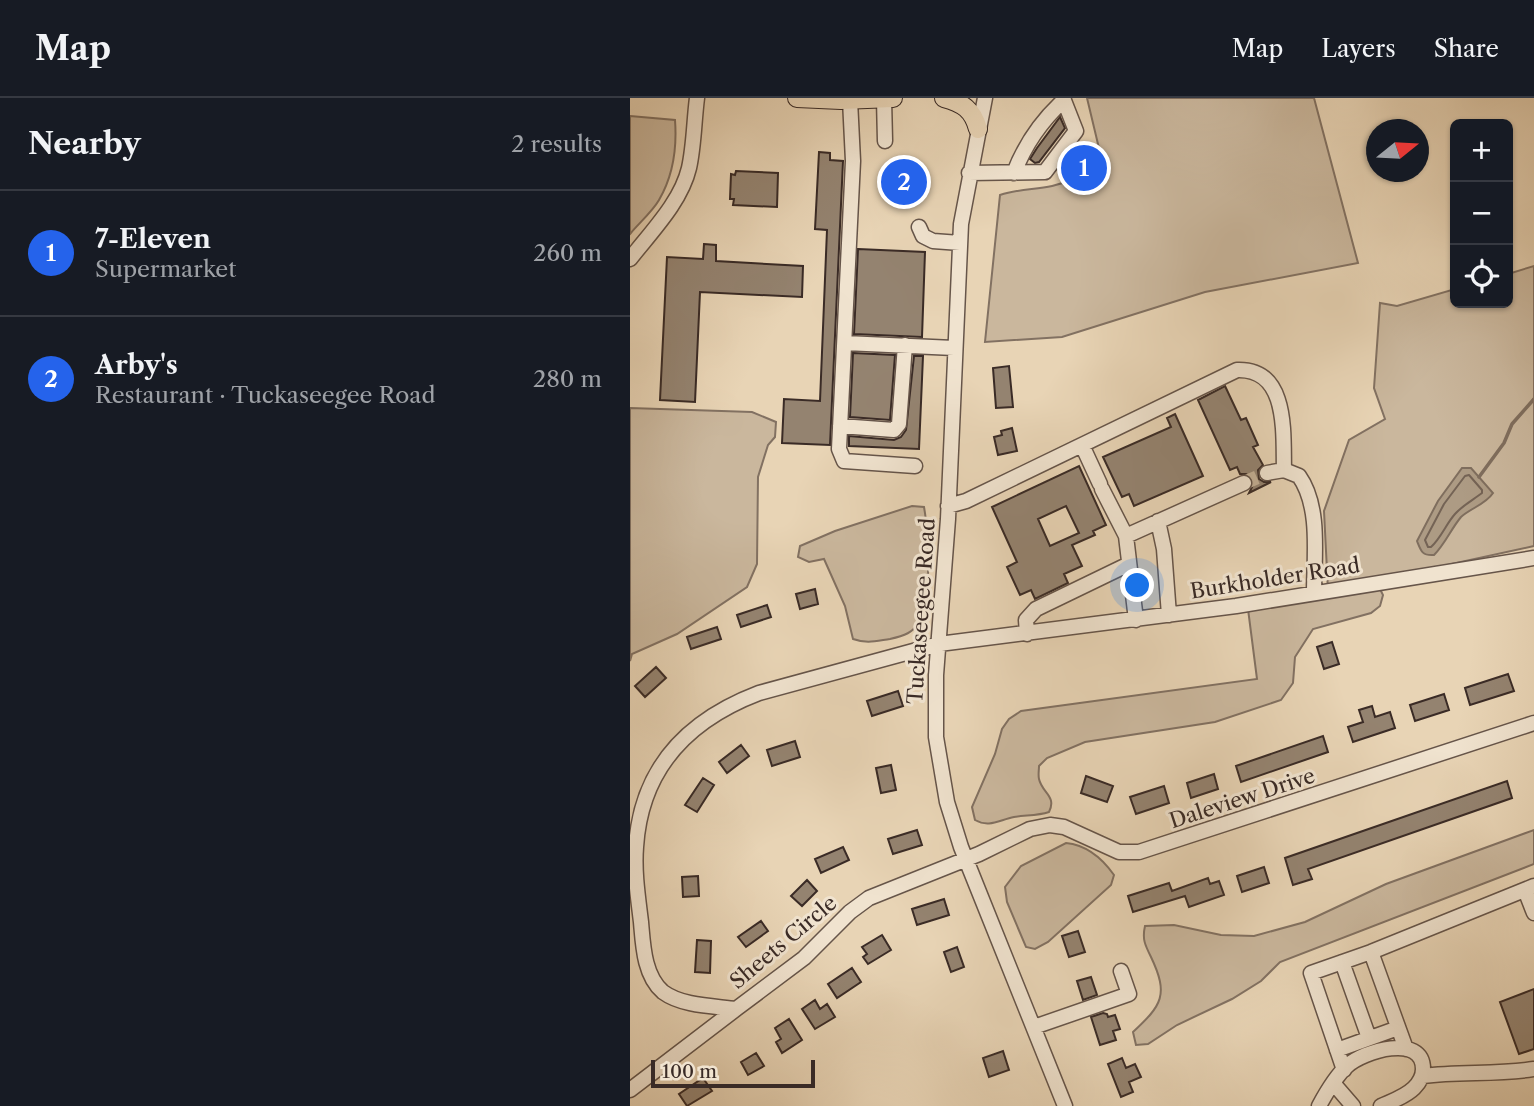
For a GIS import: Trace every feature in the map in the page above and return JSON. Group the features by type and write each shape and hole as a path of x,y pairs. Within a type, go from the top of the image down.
{"main road":[{"path":"797,98 893,98"},
{"path":"944,98 963,104 971,112 978,129"}],"street":[{"path":"630,259 668,210 684,182 689,168 697,98"},
{"name":"Tuckaseegee Road","path":"985,98 960,243 948,506 935,707 938,762 947,802 966,859 1065,1106"},
{"path":"884,99 885,141"},
{"path":"970,173 1014,173 1045,172 1076,131 1063,99 1034,133 1014,173"},
{"path":"850,100 853,161 839,449 844,461 915,466"},
{"path":"919,227 923,236 933,241 960,243"},
{"path":"845,342 954,348"},
{"path":"840,426 894,430 899,424 905,345"},
{"path":"948,506 966,501 1237,370 1261,374 1270,382 1283,418 1284,470"},
{"path":"1082,445 1126,536 1136,620"},
{"path":"1267,473 1284,470 1299,476 1310,495 1314,593"},
{"path":"1126,536 1244,483"},
{"path":"1158,521 1164,549 1170,615"},
{"name":"Burkholder Road","path":"939,644 1136,620 1534,558"},
{"path":"1027,634 1026,620 1036,609 1129,564"},
{"name":"Sheets Circle","path":"939,644 759,693 711,715 689,732 671,752 656,776 640,820 636,845 636,882 648,967 658,987 676,999 736,1009 804,958 850,912 869,898 966,859"},
{"name":"Daleview Drive","path":"966,859 1030,829 1050,825 1064,827 1119,852 1148,850 1534,723"},
{"path":"1344,1070 1311,974 1530,888 1534,913"},
{"path":"1371,952 1406,1049"},
{"path":"1337,964 1369,1038"},
{"path":"1034,1027 1129,994 1121,971"},
{"path":"630,1090 736,1009"},
{"path":"1337,1050 1398,1028"},
{"path":"1319,1106 1344,1070 1357,1059 1390,1048 1412,1050 1423,1064 1423,1076 1416,1087 1404,1096 1381,1106"},
{"path":"1423,1076 1513,1073 1534,1069"},
{"path":"1334,1084 1353,1106"}],"shaded area":[{"path":"1087,98 1314,98 1358,263 1205,292 1062,337 985,342 1000,195 1055,185 1074,178 1087,187 1103,165"},
{"path":"630,116 675,120 675,151 664,191 653,209 630,234"},
{"path":"1534,266 1534,546 1328,591 1324,511 1349,440 1385,419 1374,388 1380,303 1397,306 1450,290 1450,308 1513,308 1513,272"},
{"path":"630,408 752,412 776,422 775,437 768,445 758,477 757,564 747,587 677,634 632,654 630,661"},
{"path":"912,506 924,507 927,531 927,598 921,620 911,631 900,637 872,642 853,639 845,606 824,559 809,562 798,557 800,546 835,531"},
{"path":"1380,589 1383,595 1380,606 1371,613 1313,629 1295,657 1293,683 1281,700 1215,722 1085,742 1047,758 1039,766 1041,784 1051,802 1049,812 990,823 975,820 972,807 995,754 1002,729 1009,719 1021,711 1257,679 1248,609"},
{"path":"1534,830 1534,864 1280,962 1261,981 1232,999 1177,1025 1148,1044 1136,1045 1133,1032 1151,1014 1160,999 1161,990 1157,970 1145,942 1145,926 1174,925 1221,935 1254,936 1305,922 1386,884"},
{"path":"1066,843 1080,846 1099,858 1114,875 1111,885 1048,942 1035,949 1026,947 1007,902 1005,887 1021,866"}],"water":[{"path":"1462,468 1471,468 1493,493 1461,517 1434,555 1424,554 1417,541 1438,501"}],"building":[{"path":"1060,117 1065,128 1039,162 1035,163 1030,159"},
{"path":"1081,149 1103,165 1087,187 1065,171"},
{"path":"819,152 830,153 830,160 843,161 830,445 782,443 784,399 820,401 827,230 815,229"},
{"path":"896,161 914,161 913,203 895,202"},
{"path":"736,171 778,173 777,207 733,205 734,199 730,199 731,174 735,175"},
{"path":"704,244 716,245 716,261 803,266 802,297 700,292 695,402 660,400 667,257 703,259"},
{"path":"858,249 925,252 922,337 854,334"},
{"path":"853,353 895,355 890,420 850,417"},
{"path":"914,356 923,356 919,449 849,446 849,436 894,440 901,437 906,430"},
{"path":"1009,366 1013,407 996,408 993,368"},
{"path":"1225,386 1241,420 1246,418 1258,445 1253,447 1263,465 1258,470 1259,479 1271,482 1249,493 1253,485 1252,478 1240,474 1237,467 1230,470 1198,400"},
{"path":"1175,414 1203,476 1134,506 1129,494 1122,497 1103,457 1171,427 1167,418"},
{"path":"1012,428 1017,451 998,455 994,437 1002,435 1001,431"},
{"path":"1079,466 1106,525 1093,531 1095,535 1072,545 1082,566 1064,574 1068,583 1035,599 1031,590 1020,595 1007,567 1017,562 992,507","holes":["1066,506 1079,533 1050,546 1038,519"]},
{"path":"815,589 818,604 800,609 796,594"},
{"path":"767,605 771,617 741,627 737,615"},
{"path":"717,627 721,639 691,649 687,637"},
{"path":"1332,642 1339,664 1324,669 1317,647"},
{"path":"656,667 666,678 645,697 635,686"},
{"path":"1508,674 1514,691 1470,705 1465,688"},
{"path":"898,691 903,706 872,716 867,701"},
{"path":"1444,694 1449,710 1415,721 1410,705"},
{"path":"1372,706 1375,717 1390,712 1395,728 1353,742 1348,727 1363,722 1359,710"},
{"path":"1323,736 1328,752 1241,782 1236,766"},
{"path":"795,741 800,757 772,766 767,750"},
{"path":"741,745 749,756 727,773 719,762"},
{"path":"891,765 896,790 881,793 876,768"},
{"path":"1214,774 1218,789 1191,798 1187,783"},
{"path":"1086,776 1113,786 1107,802 1081,793"},
{"path":"703,778 714,785 697,812 685,805"},
{"path":"1507,781 1512,798 1308,869 1312,879 1293,885 1285,858"},
{"path":"1164,786 1169,803 1136,814 1130,797"},
{"path":"917,830 922,845 893,854 888,839"},
{"path":"843,847 849,860 821,873 815,859"},
{"path":"1264,867 1269,883 1242,892 1237,876"},
{"path":"698,876 699,896 683,897 682,877"},
{"path":"1208,878 1210,884 1219,881 1224,895 1189,907 1185,896 1133,912 1128,896 1169,883 1172,891"},
{"path":"807,880 817,891 802,906 791,896"},
{"path":"944,899 949,915 917,925 912,909"},
{"path":"761,921 768,931 746,947 738,937"},
{"path":"1078,931 1085,952 1069,957 1062,936"},
{"path":"882,935 891,950 868,964 863,957 867,954 862,947"},
{"path":"697,940 711,941 710,973 695,972"},
{"path":"957,947 964,967 951,972 944,952"},
{"path":"852,968 861,982 837,998 828,984"},
{"path":"1091,977 1097,995 1083,1000 1077,981"},
{"path":"1534,989 1534,1049 1519,1054 1500,1002"},
{"path":"815,1000 820,1009 827,1004 835,1017 815,1029 802,1009"},
{"path":"1103,1013 1108,1017 1115,1015 1120,1029 1113,1031 1116,1040 1100,1045 1091,1017"},
{"path":"789,1019 802,1040 782,1053 776,1042 781,1039 775,1028"},
{"path":"1003,1051 1009,1070 989,1077 983,1058"},
{"path":"756,1053 764,1066 748,1075 741,1062"},
{"path":"1122,1058 1126,1068 1135,1064 1141,1077 1129,1082 1133,1092 1121,1097 1108,1064"},
{"path":"703,1078 712,1091 687,1106 679,1094"}],"waterway":[{"path":"1479,477 1504,443 1512,424 1534,399"}],"tunnel":[{"path":"1244,483 1267,473"}],"place":[{"name":"7-Eleven","path":"1084,168"},
{"name":"Arby's","path":"904,182"}]}
